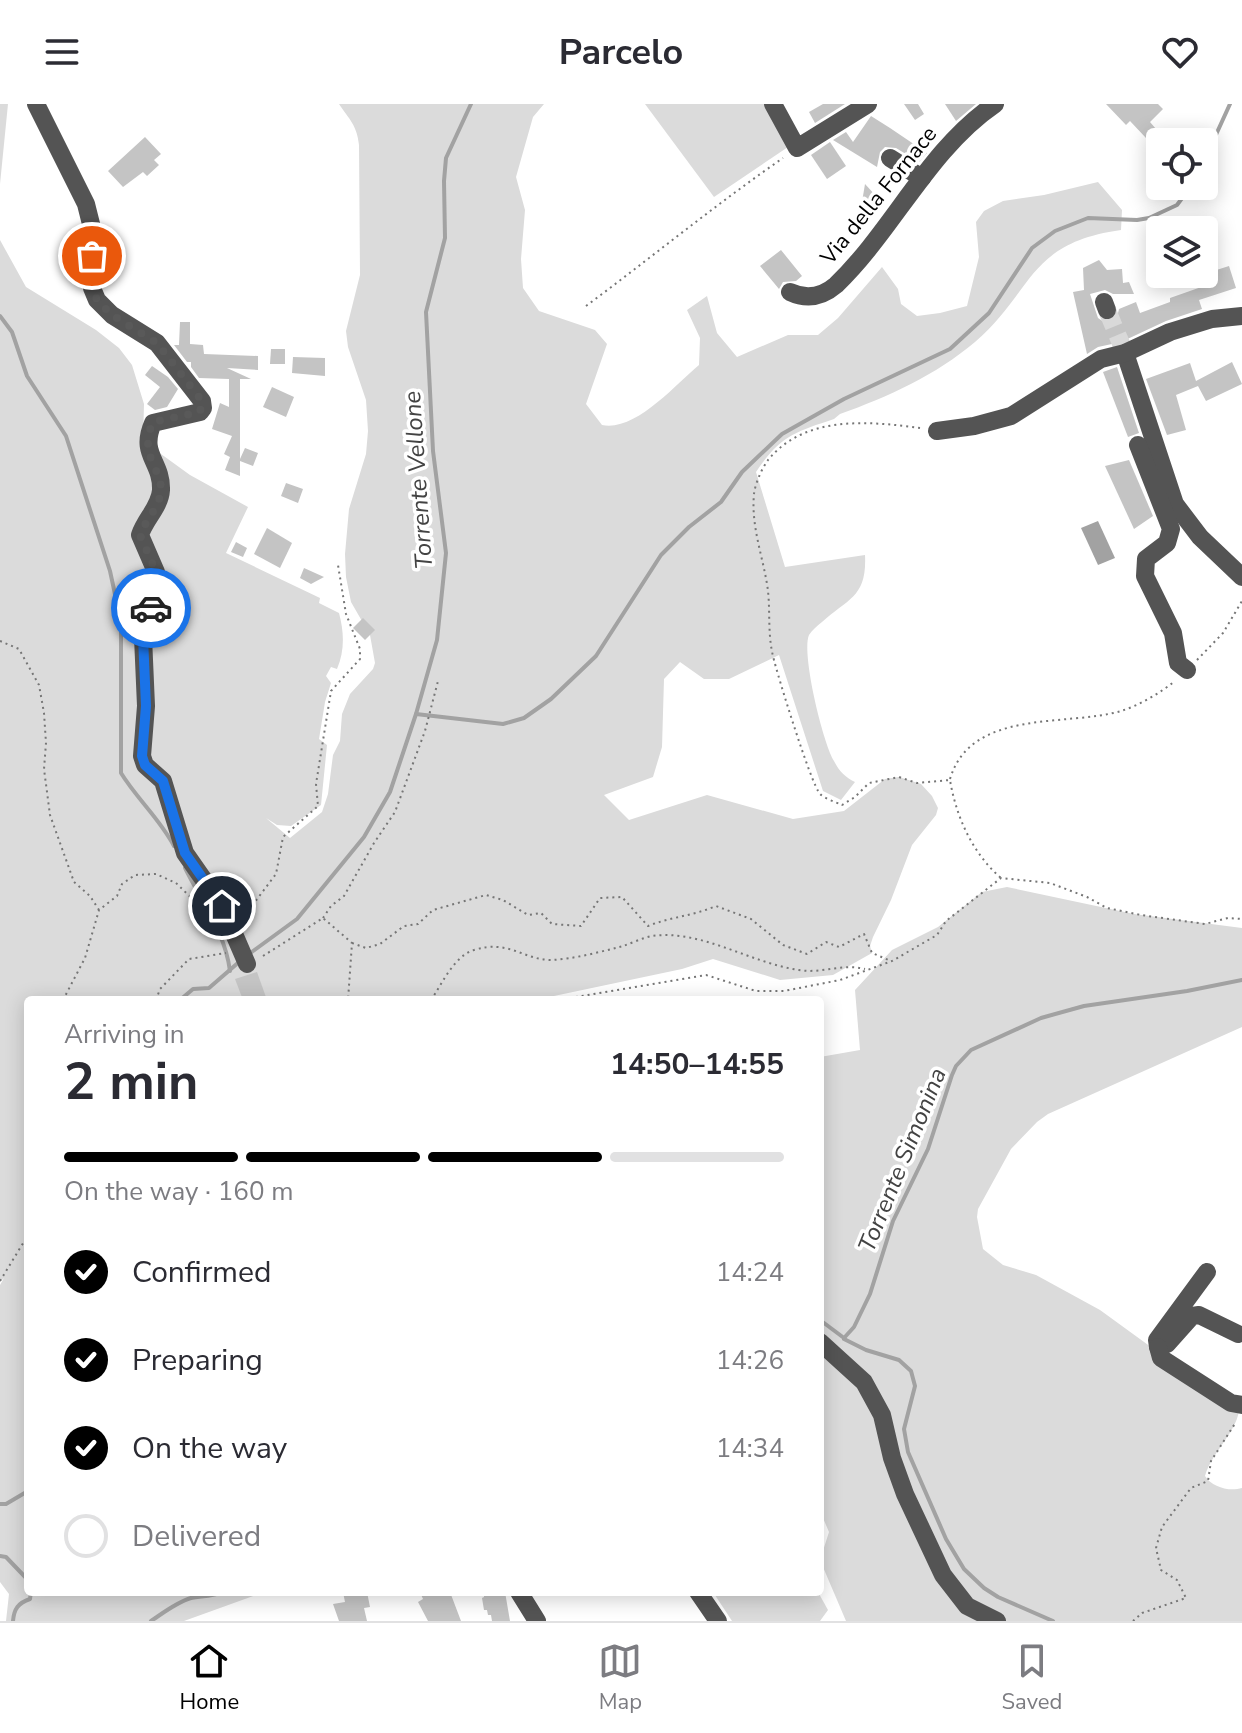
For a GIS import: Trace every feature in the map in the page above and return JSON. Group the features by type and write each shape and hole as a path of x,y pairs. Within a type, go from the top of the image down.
{"street":[{"path":"36,104 86,204 93,232 92,288 97,300 112,315 157,343 202,401 200,412 153,423 147,447 157,467 161,490 156,507 145,521 140,535 156,572 143,637 146,706 142,756 145,765 163,781 185,853 222,906 244,957"},
{"path":"773,104 797,148 868,104"},
{"name":"Via della Fornace","path":"790,292 813,296 836,285 961,131 995,104"},
{"path":"890,158 922,178"},
{"path":"937,431 974,426 1011,416 1101,359 1125,353 1198,323 1242,316"},
{"path":"1125,353 1170,494 1196,533 1242,577"},
{"path":"1138,445 1171,529 1167,543 1146,559 1145,576 1173,633 1178,663 1187,670"},
{"path":"1171,529 1196,533"},
{"path":"1207,1272 1157,1340 1158,1347 1161,1358 1240,1412"},
{"path":"1158,1347 1167,1344 1192,1316 1199,1315 1238,1334"},
{"path":"824,1346 864,1382 882,1415 905,1494 921,1534 943,1575 967,1606 997,1621"},
{"path":"521,1596 537,1621"},
{"path":"701,1596 718,1621"}],"path":[{"path":"586,306 720,201 797,148"},
{"path":"937,431 884,423 834,424 811,431 790,439 766,462 754,492 773,656 820,793 842,805 869,783 899,777 917,783 950,780"},
{"path":"65,996 85,958 99,910 117,896 122,884 135,875 156,874 176,883 203,911 230,925 244,917 276,874 283,837 318,806 316,784 331,691 336,682 357,664 362,654 346,614 338,565"},
{"path":"1242,601 1223,633 1164,690 1122,710 1076,719 1033,721 996,732 969,750 954,766 950,780 954,802 977,851 1001,878 1050,883 1107,908 1141,915 1205,924 1228,918 1242,919"},
{"path":"0,641 19,649 39,685 46,743 46,791 57,838 74,882 90,896 99,910"},
{"path":"271,952 323,918 331,906 344,896 395,812 425,731 438,681"},
{"path":"582,996 706,975 756,991 784,991 840,980 892,961 937,935 946,921 1001,878"},
{"path":"323,918 352,943 366,948 380,944 404,926 418,924 433,910 486,895 503,900 528,915 541,913 552,924 581,926 600,898 622,897 648,926 694,916 716,906 751,919 783,945 807,954 826,942 839,947 864,934 872,953 892,961"},
{"path":"434,996 454,965 471,951 497,946 547,960 623,946 651,936 679,936 709,941 724,950 801,971 849,965 866,969"},
{"path":"348,996 352,943"},
{"path":"157,996 160,989 189,959 244,957"},
{"path":"0,1281 24,1242"},
{"path":"1133,1621 1142,1613 1186,1598 1177,1580 1161,1570 1156,1548 1162,1527 1191,1488 1208,1481 1211,1461 1240,1412"}],"shaded area":[{"path":"0,104 8,104 0,184"},
{"path":"339,104 544,104 533,117 516,177 525,210 521,259 523,288 539,311 595,330 607,344 586,404 602,425 615,425 641,414 699,365 700,338 687,310 707,296 717,333 737,357 788,335 818,335 838,318 882,267 898,289 901,304 917,316 967,306 979,257 976,222 984,211 1003,201 1098,182 1122,210 1121,230 1090,236 1067,246 1035,272 994,323 960,354 894,392 789,437 773,450 756,472 785,567 865,555 863,580 859,588 813,630 807,645 814,698 829,751 840,771 855,782 841,800 823,791 779,655 729,679 704,679 680,662 664,679 662,747 653,777 604,795 629,820 707,795 793,819 844,811 885,779 899,777 921,784 938,808 936,815 912,845 873,937 870,946 872,953 833,975 780,980 713,959 682,969 554,996 24,996 24,1596 253,1596 184,1621 6,1621 9,1594 0,1582 0,1285 4,1278 0,1282 0,240 26,287 96,330 119,348 132,365 144,404 143,441 190,475 248,507 226,553 320,598 319,603 339,613 343,634 341,655 337,669 331,667 326,676 331,683 319,739 327,745 321,805 291,826 277,825 266,818 290,838 322,812 328,794 333,755 340,741 342,714 350,694 375,663 370,635 351,602 345,554 349,509 366,454 368,431 366,400 348,347 346,331 360,275 359,145 354,127"},
{"path":"645,104 765,104 788,147 714,197"},
{"path":"1098,521 1115,558 1098,565 1081,528"},
{"path":"1007,887 1134,914 1242,928 1242,1027 1048,1114 1011,1149 978,1209 977,1217 983,1249 1003,1265 1036,1275 1100,1310 1239,1411 1205,1476 1221,1488 1242,1488 1242,1621 846,1621 824,1569 824,1548 829,1532 824,1520 824,1056 860,1050 855,990 892,950 938,927 982,892"},
{"path":"716,1596 820,1596 828,1610 820,1621 732,1621"}],"building":[{"path":"823,104 845,104 815,123 809,112"},
{"path":"904,104 918,104 924,114 915,120"},
{"path":"945,104 976,104 956,121"},
{"path":"1106,104 1158,104 1163,109 1150,122 1155,128 1146,128 1146,138 1130,121 1126,125"},
{"path":"871,116 927,153 919,162 896,148 885,147 880,152 877,167 833,140 846,132 853,142"},
{"path":"145,137 161,154 154,160 159,165 147,176 143,172 123,187 108,171"},
{"path":"830,142 846,166 827,179 811,155"},
{"path":"865,184 876,196 861,208"},
{"path":"781,250 802,276 796,281 783,282 779,289 760,266"},
{"path":"1099,260 1107,270 1122,269 1123,283 1129,282 1134,294 1113,294 1105,290 1090,294 1098,318 1104,322 1112,321 1119,309 1136,302 1140,313 1198,288 1218,288 1218,270 1229,266 1236,288 1199,300 1202,309 1166,321 1121,342 1098,347 1087,354 1073,292 1084,290 1083,268"},
{"path":"180,322 190,322 190,344 203,345 204,354 258,356 258,370 227,368 251,379 240,379 240,459 245,448 258,453 253,466 240,461 240,476 225,470 230,457 224,454 232,436 212,429 220,403 229,407 229,379 199,378 191,362 187,362 174,345 179,345"},
{"path":"271,349 285,349 285,364 270,364"},
{"path":"293,357 325,358 325,376 292,373"},
{"path":"1232,362 1242,384 1206,401 1198,386 1176,395 1186,430 1167,435 1146,379 1190,363 1196,381"},
{"path":"152,366 178,389 167,407 155,410 147,404 160,387 145,375"},
{"path":"1117,367 1139,433 1128,437 1103,372"},
{"path":"272,387 294,397 286,417 263,407"},
{"path":"1129,460 1153,516 1134,529 1105,466"},
{"path":"286,483 303,489 298,503 281,496"},
{"path":"267,528 292,543 280,568 254,554"},
{"path":"236,542 247,548 243,557 231,552"},
{"path":"304,568 324,577 311,584 300,578"},
{"path":"363,618 375,630 365,640 353,628"},
{"path":"257,972 266,996 241,996 235,979"},
{"path":"344,1596 368,1596 370,1607 364,1608 367,1621 339,1621 333,1604 345,1602"},
{"path":"422,1596 452,1596 461,1621 428,1621 418,1602 423,1599"},
{"path":"506,1596 510,1621 492,1621 491,1615 484,1610 484,1597"}],"waterway":[{"name":"Torrente Vellone","path":"249,954 297,919 364,837 390,792 437,640 446,553 433,451 426,312 445,238 446,158 471,104"},
{"path":"1218,130 1230,104"},
{"path":"416,714 503,724 524,718 551,699 596,656 661,555 689,527 721,502 742,472 782,434 844,399 950,349 989,313 1032,248 1055,231 1088,218 1149,218 1177,205 1181,200"},
{"path":"0,316 12,332 27,376 66,436 110,571 121,622 121,773 174,846"},
{"path":"185,868 218,930 230,971"},
{"name":"Torrente Vellone","path":"185,996 193,989 209,988 239,962"},
{"name":"Torrente Simonina","path":"824,1323 844,1338 854,1327 870,1294 893,1221 928,1149 952,1075 971,1050 1041,1018 1084,1006 1242,980"},
{"path":"844,1339 866,1350 899,1360 911,1371 915,1386 904,1429 908,1452 946,1539 964,1569 998,1597 1053,1621"},
{"name":"Torrente Vellone","path":"0,1504 6,1504 24,1493"},
{"name":"Torrente Vellone","path":"0,1556 6,1557 24,1576"},
{"name":"Torrente Vellone","path":"13,1621 17,1607 30,1596"},
{"path":"151,1621 186,1600 204,1596"}],"tunnel":[{"path":"1107,310 1125,353"}],"way so far":[{"path":"92,256 92,288 97,300 105,310 157,343 202,401 200,412 151,425 147,447 157,467 161,490 156,507 145,521 140,535 156,572 151,608"}],"route":[{"path":"151,608 143,637 146,706 142,756 145,765 163,781 185,853 222,906"}]}
